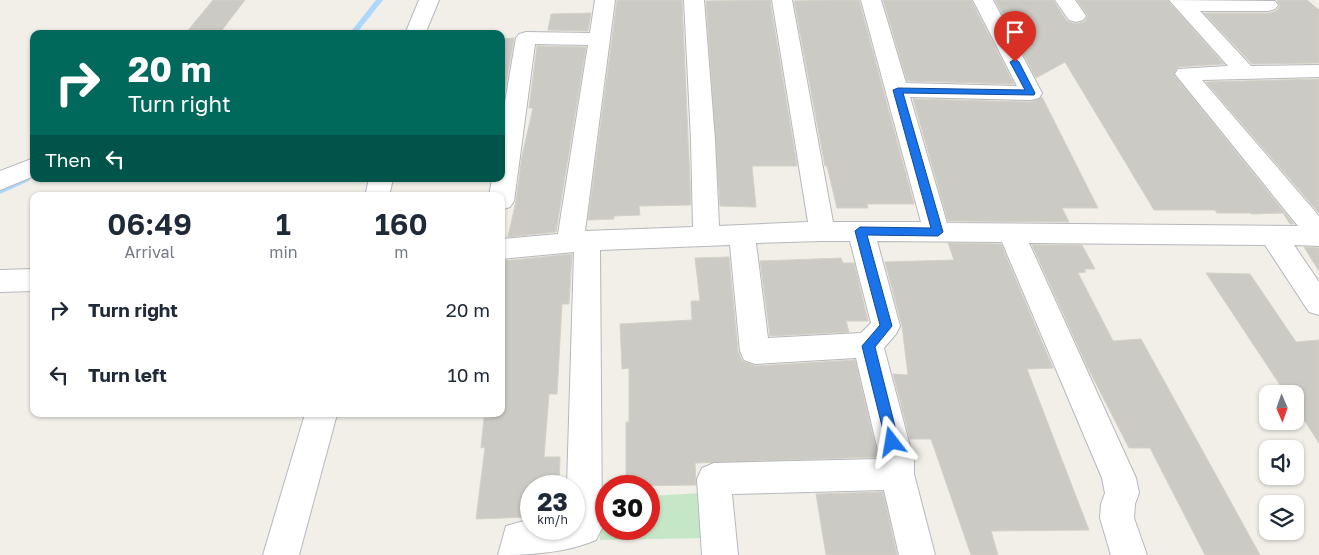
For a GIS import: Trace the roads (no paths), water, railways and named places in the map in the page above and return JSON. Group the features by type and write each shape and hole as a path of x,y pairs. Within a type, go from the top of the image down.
{"street":[{"path":"417,30 429,0"},
{"path":"516,555 519,539 584,528 579,242 605,0"},
{"path":"694,0 703,140 706,236"},
{"path":"782,0 822,231"},
{"path":"871,0 938,232"},
{"path":"898,90 1030,93 983,0"},
{"path":"1064,0 1076,16"},
{"path":"1182,3 1268,5"},
{"path":"1182,3 1244,72"},
{"path":"505,175 526,38 600,38"},
{"path":"1319,71 1186,74 1319,235"},
{"path":"0,181 30,168"},
{"path":"505,249 579,242 822,231 1319,235"},
{"path":"742,234 755,351 868,346 886,326 860,231"},
{"path":"1011,232 1119,478 1122,493 1118,504 1117,518 1129,555"},
{"path":"1273,236 1319,304"},
{"path":"0,281 30,280"},
{"path":"868,346 897,461 897,474 916,555"},
{"path":"281,555 320,417"},
{"path":"720,555 714,479 897,474"}],"waterway":[{"path":"355,30 380,0"},
{"path":"0,191 26,179"}]}
